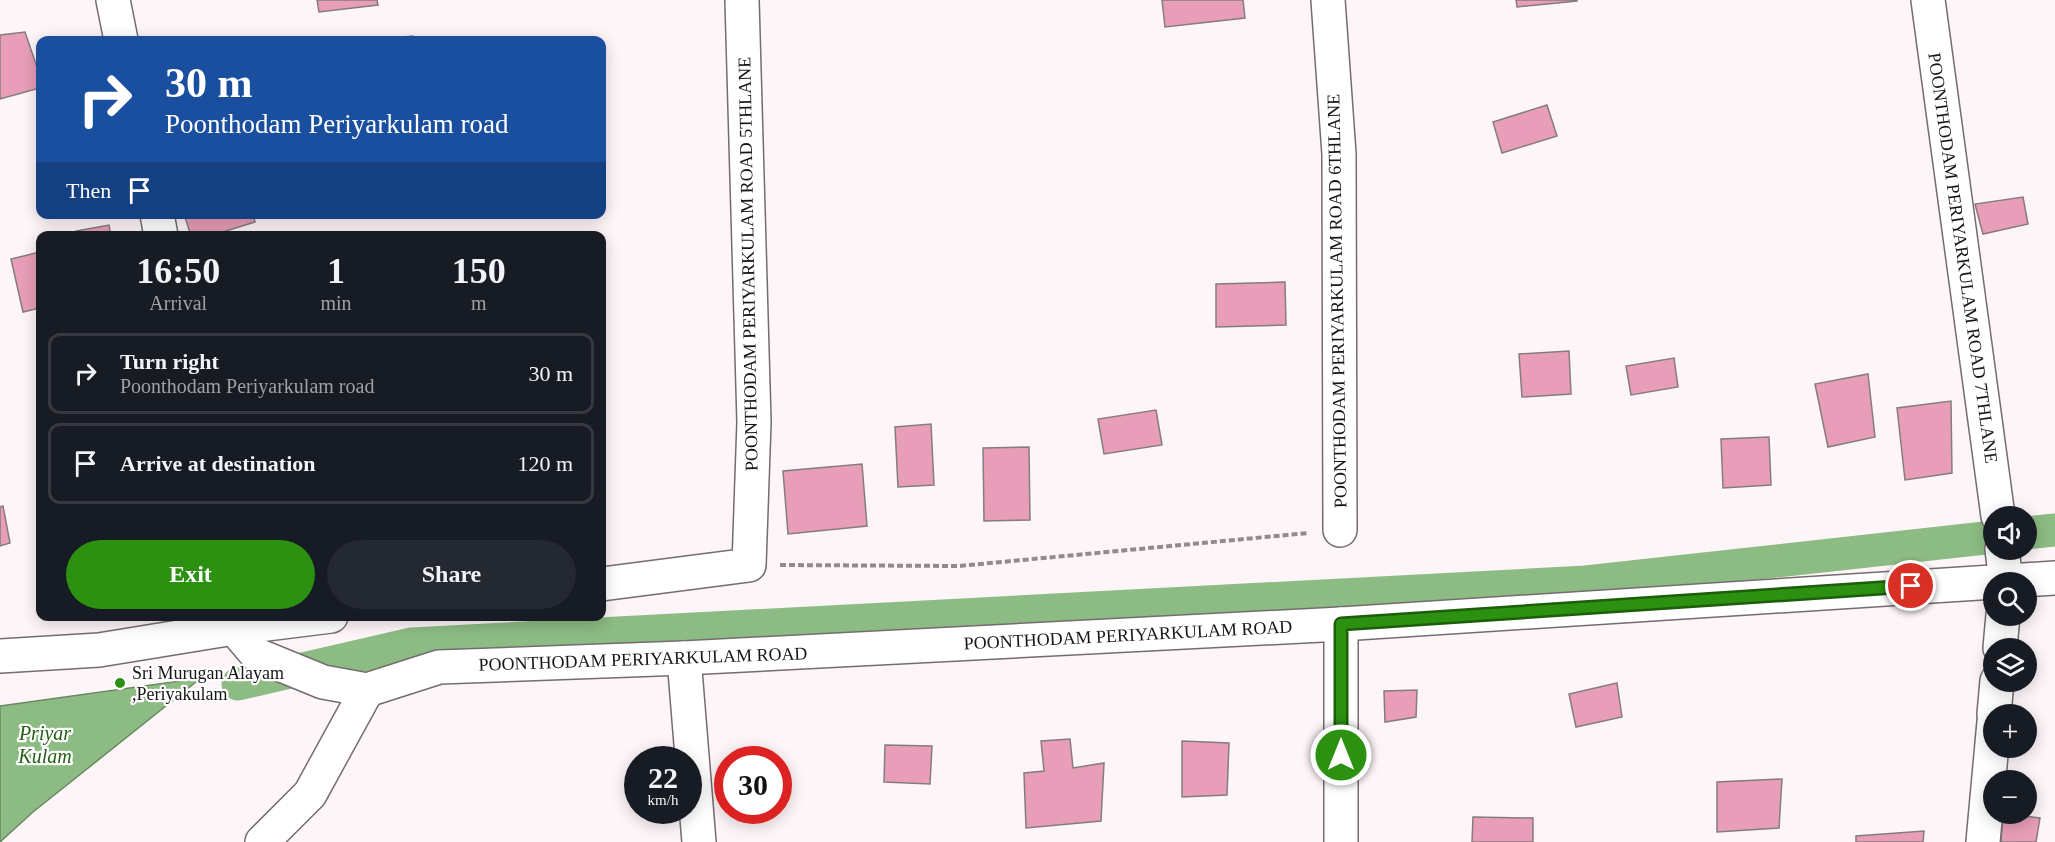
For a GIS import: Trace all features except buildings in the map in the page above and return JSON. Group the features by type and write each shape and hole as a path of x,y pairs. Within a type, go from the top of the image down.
{"street":[{"path":"113,0 120,36"},
{"name":"POONTHODAM PERIYARKULAM ROAD 5THLANE","path":"742,0 754,422 749,565"},
{"name":"POONTHODAM PERIYARKULAM ROAD 6THLANE","path":"1328,0 1339,154 1340,530"},
{"name":"POONTHODAM PERIYARKULAM ROAD 7THLANE","path":"1928,0 1997,506"},
{"path":"606,583 749,565"},
{"name":"POONTHODAM PERIYARKULAM ROAD","path":"235,622 257,655 323,682 367,690 439,667 684,658 1341,624 2005,570 2055,578"},
{"path":"0,656 99,651 235,622 251,621"},
{"path":"1341,624 1341,842"},
{"path":"684,658 699,842"},
{"path":"262,842 310,794 367,690"},
{"path":"1983,842 1991,758"}],"path":[{"path":"749,565 958,566 1340,530"}],"water":[{"name":"Priyar Kulam","path":"201,678 33,812 0,842 0,706"}],"waterway":[{"path":"2037,532 2055,530"},
{"path":"238,684 411,644 1586,582 1983,538"}],"place":[{"name":"Sri Murugan Alayam ,Periyakulam","path":"120,683"}],"route":[{"path":"1341,755 1341,624 1911,586"}]}
